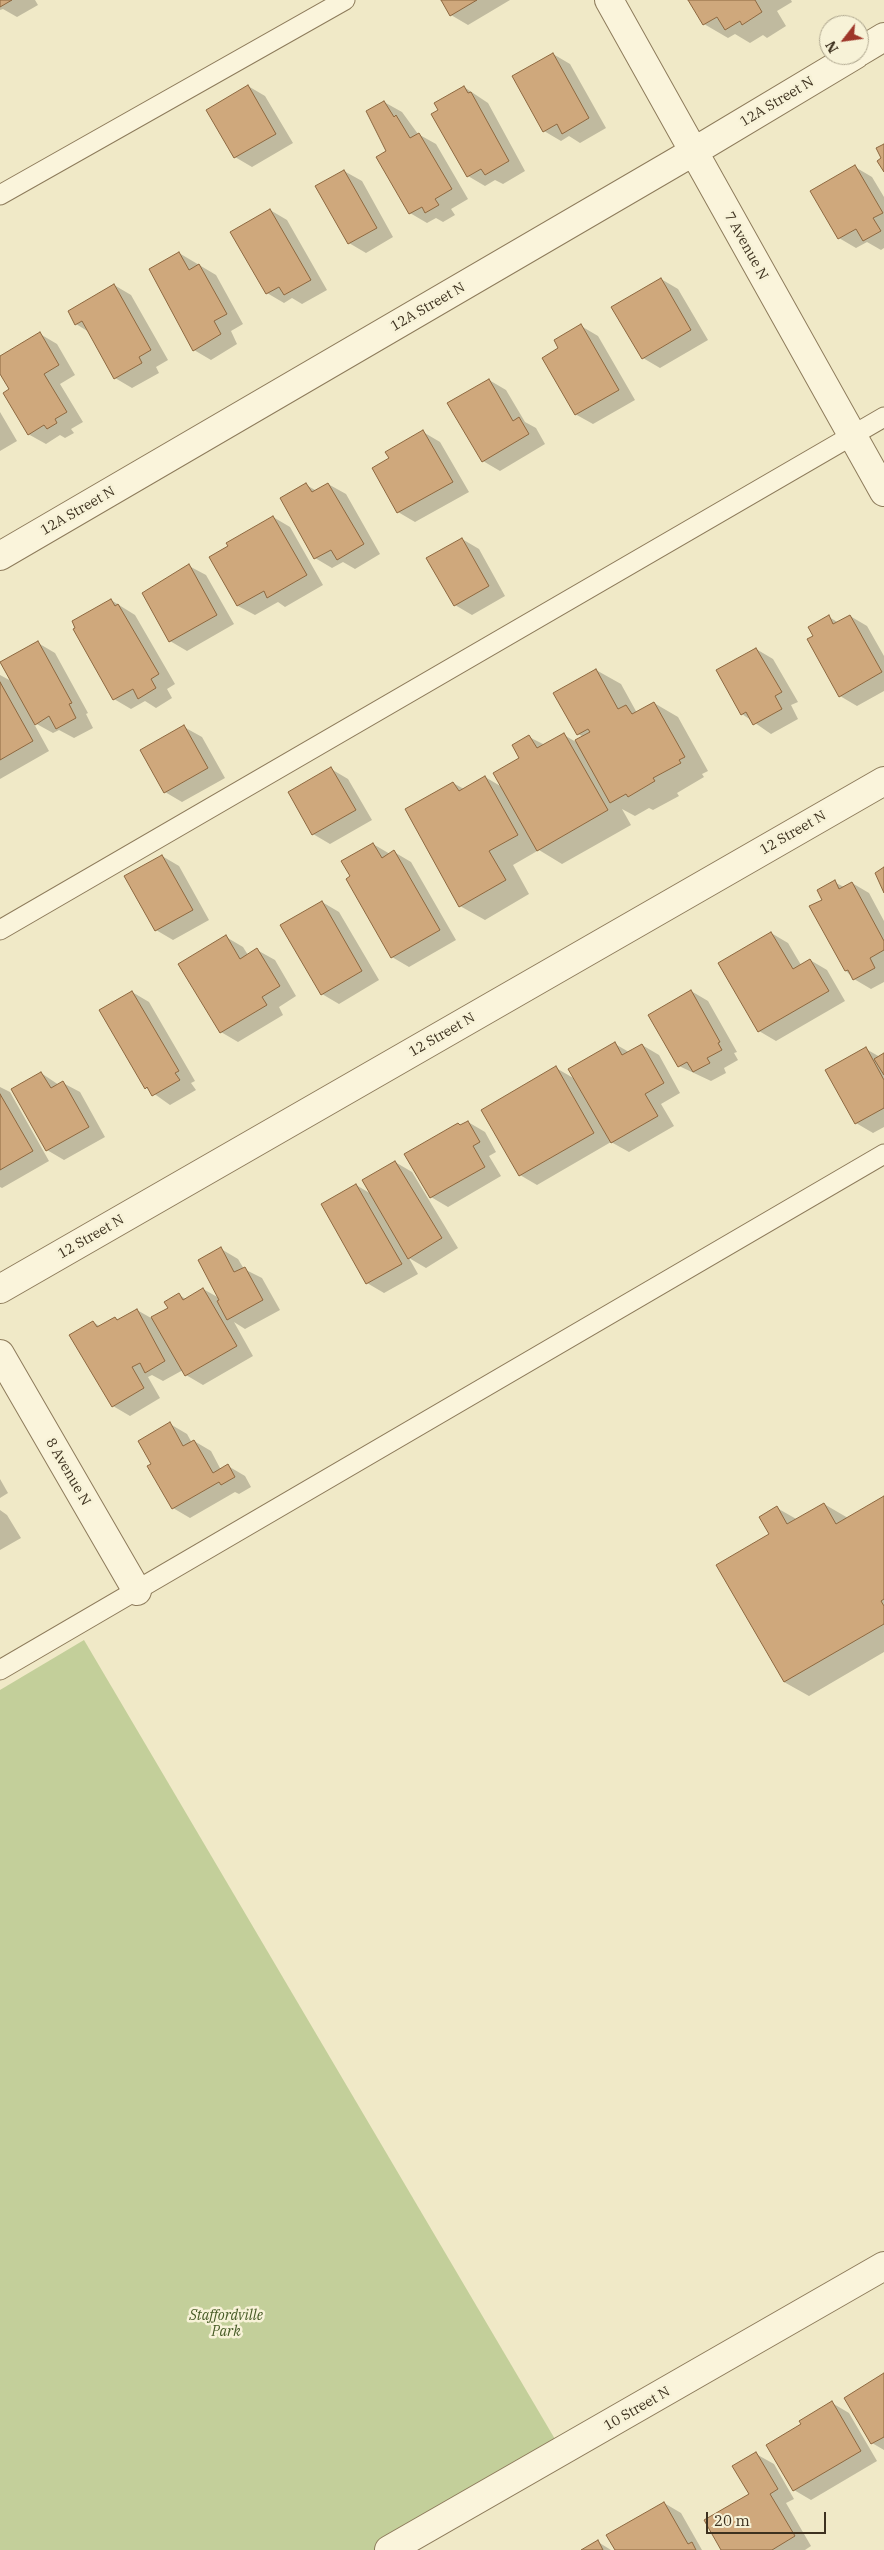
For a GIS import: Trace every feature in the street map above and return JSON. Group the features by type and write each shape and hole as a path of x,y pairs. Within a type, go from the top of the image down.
{"street":[{"name":"7 Avenue N","path":"609,0 884,492"},
{"path":"869,46 884,37"},
{"name":"12A Street N","path":"0,556 693,152 838,65"},
{"name":"12 Street N","path":"0,1289 884,781"},
{"name":"8 Avenue N","path":"0,1354 137,1590"},
{"name":"10 Street N","path":"388,2550 884,2266"}],"lane":[{"path":"0,195 345,0"},
{"path":"0,930 884,417"},
{"path":"0,1670 884,1154"}],"green space":[{"name":"Staffordville Park","path":"84,1640 562,2451 389,2550 0,2550 0,1690"}],"building":[{"path":"0,0 12,0 0,7"},
{"path":"441,0 477,0 450,16"},
{"path":"688,0 755,0 762,12 742,25 740,21 725,30 717,17 703,25"},
{"path":"553,53 589,118 562,134 557,124 543,132 512,76"},
{"path":"248,85 276,134 234,158 206,110"},
{"path":"464,86 468,93 471,92 509,161 485,175 481,169 467,177 431,114 438,110 434,103"},
{"path":"384,101 394,117 396,115 410,138 419,133 452,189 435,199 439,205 425,213 422,207 409,214 376,157 386,151 366,111"},
{"path":"884,144 884,172 877,161 881,158 876,148"},
{"path":"855,165 883,213 873,218 881,231 863,241 856,229 838,239 810,191"},
{"path":"344,170 377,228 348,244 315,186"},
{"path":"270,209 311,280 284,295 279,287 266,294 230,232"},
{"path":"179,252 189,270 199,264 227,314 214,321 221,334 193,351 149,269"},
{"path":"661,278 691,330 642,359 611,307"},
{"path":"114,284 151,350 139,357 142,363 114,379 82,321 75,325 68,311"},
{"path":"581,324 619,390 575,415 542,358 558,348 554,340"},
{"path":"40,332 59,365 44,374 67,412 55,419 57,423 47,429 44,425 28,435 3,393 9,389 0,374 0,356"},
{"path":"489,379 513,421 519,417 529,434 482,462 447,403"},
{"path":"423,430 453,482 397,513 372,468 389,458 385,452"},
{"path":"306,483 312,492 328,483 364,544 337,560 331,550 314,559 280,498"},
{"path":"273,516 307,575 267,598 264,591 237,606 209,557 228,546 226,543"},
{"path":"462,538 489,586 454,606 426,558"},
{"path":"189,564 217,615 169,642 142,593"},
{"path":"111,599 115,606 118,604 159,674 151,679 156,688 138,699 133,689 113,700 73,629 75,628 72,621"},
{"path":"829,615 833,624 850,615 882,672 839,697 807,639 813,636 808,627"},
{"path":"38,641 72,703 69,704 76,718 56,729 49,716 35,725 0,662"},
{"path":"756,648 782,692 775,696 782,709 753,725 746,712 741,715 716,670"},
{"path":"596,669 618,709 626,705 632,714 654,702 685,757 679,760 681,763 653,778 655,781 628,797 626,794 610,803 575,740 590,732 588,729 577,735 553,693"},
{"path":"0,682 33,741 0,760"},
{"path":"184,725 208,768 164,793 140,750"},
{"path":"564,733 608,810 537,851 493,773 519,758 512,745 529,735 537,748"},
{"path":"331,767 356,810 312,835 288,792"},
{"path":"485,776 518,835 489,851 506,880 459,907 405,809 453,782 459,791"},
{"path":"373,843 382,858 394,850 440,930 391,958 346,879 350,876 341,861"},
{"path":"162,855 193,910 155,931 124,876"},
{"path":"884,867 884,893 875,873"},
{"path":"835,880 839,889 852,882 884,941 884,950 870,958 875,968 853,980 848,970 845,971 809,906 822,900 817,890"},
{"path":"322,901 362,971 321,995 280,925"},
{"path":"771,932 793,969 810,959 829,991 758,1032 718,963"},
{"path":"226,935 240,959 257,948 280,986 262,997 267,1005 220,1033 178,964"},
{"path":"691,990 720,1042 718,1043 722,1050 707,1058 710,1063 693,1072 687,1062 678,1067 648,1015"},
{"path":"132,991 179,1071 175,1073 180,1080 152,1096 147,1087 145,1089 99,1010"},
{"path":"615,1042 622,1055 642,1044 664,1083 645,1094 658,1116 611,1143 568,1069"},
{"path":"866,1047 884,1080 884,1108 855,1124 825,1070"},
{"path":"884,1053 884,1075 874,1059"},
{"path":"556,1066 594,1133 519,1176 481,1110"},
{"path":"41,1072 51,1088 63,1081 89,1127 46,1151 11,1089"},
{"path":"0,1094 33,1151 0,1170"},
{"path":"468,1121 480,1142 473,1146 485,1167 430,1198 404,1154 458,1123 460,1125"},
{"path":"395,1161 442,1238 408,1259 362,1180"},
{"path":"356,1184 402,1264 366,1284 321,1204"},
{"path":"221,1247 234,1272 245,1267 263,1300 227,1320 217,1301 219,1300 198,1260"},
{"path":"203,1288 237,1346 185,1376 151,1317 168,1308 164,1302 179,1293 183,1300"},
{"path":"137,1309 165,1361 145,1373 140,1363 132,1367 144,1388 112,1407 69,1335 93,1321 97,1327 115,1317 117,1320"},
{"path":"170,1422 183,1446 194,1440 213,1473 228,1464 235,1477 221,1485 219,1482 172,1509 147,1466 151,1464 138,1441"},
{"path":"884,1496 884,1599 881,1601 884,1606 884,1624 784,1682 716,1565 769,1534 759,1517 777,1506 787,1524 824,1503 836,1524"},
{"path":"884,2373 884,2437 871,2444 844,2398"},
{"path":"832,2401 861,2451 793,2491 766,2445 801,2424 799,2421"},
{"path":"756,2452 778,2489 770,2494 795,2536 772,2550 721,2550 704,2520 749,2494 732,2466"},
{"path":"664,2502 688,2544 692,2542 696,2550 615,2550 606,2535"},
{"path":"598,2540 603,2550 581,2550"}]}
